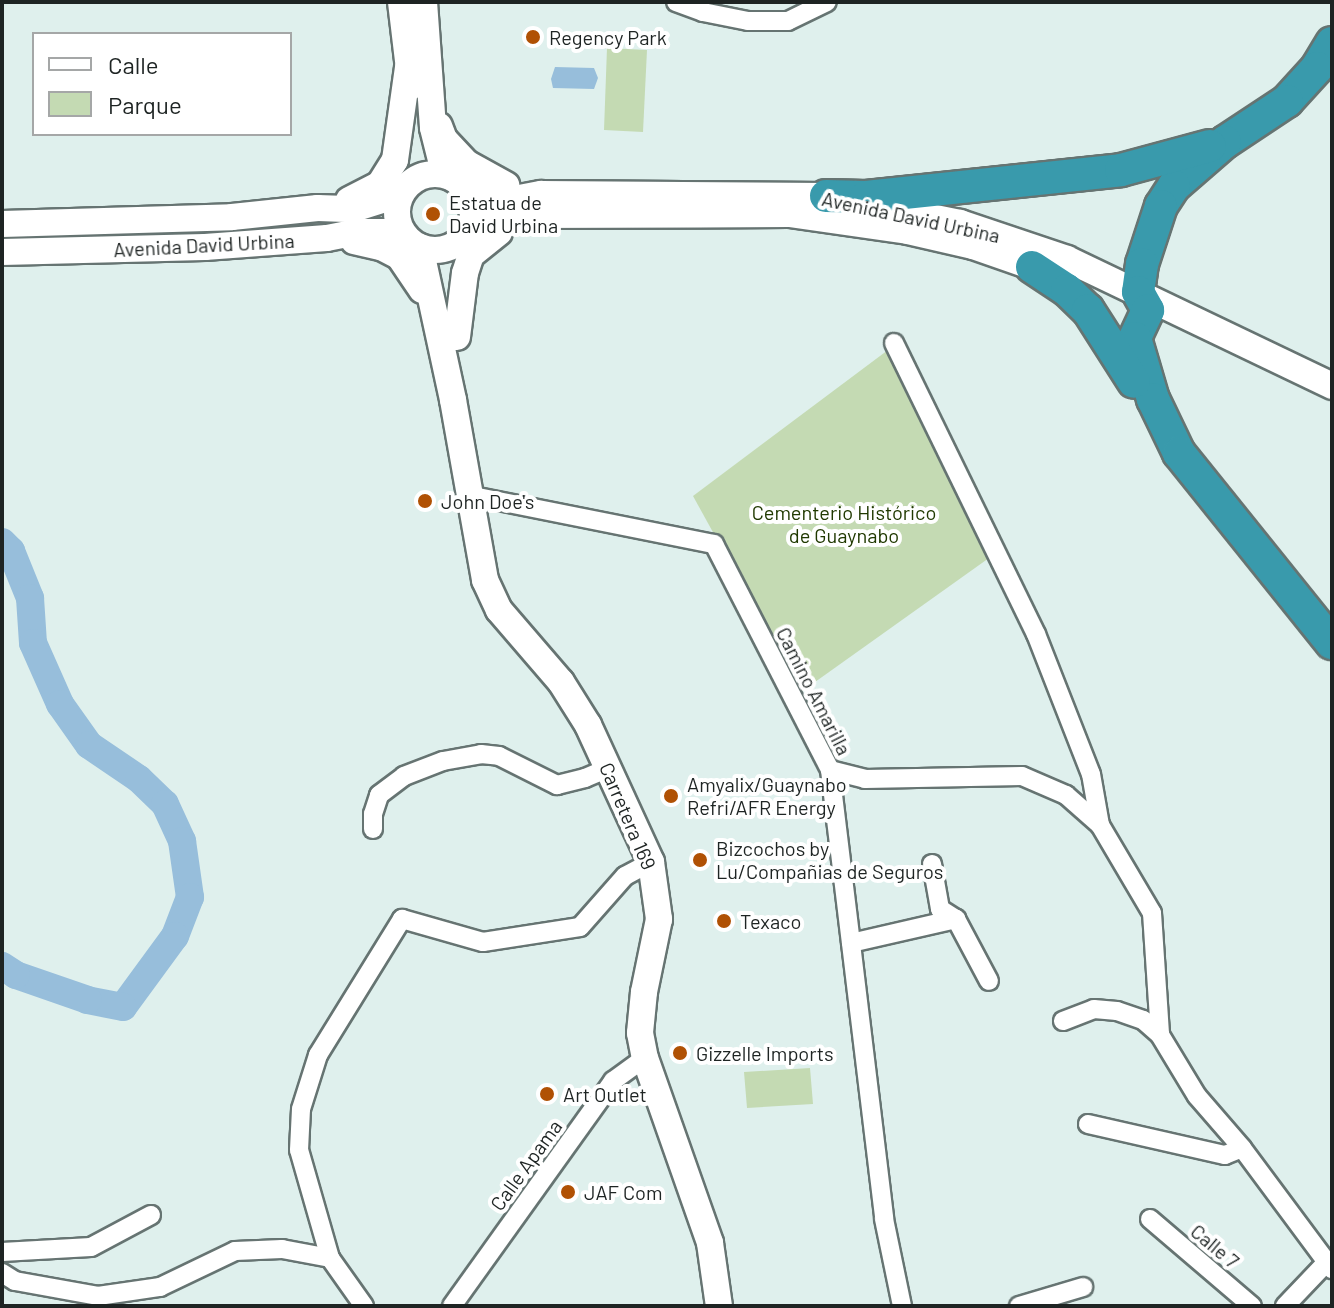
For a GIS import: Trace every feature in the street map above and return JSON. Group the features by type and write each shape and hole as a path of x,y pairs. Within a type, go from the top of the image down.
{"highway":[{"path":"1164,428 1135,338 1143,301 1142,264 1161,206 1174,186 1225,142 1287,101 1317,68 1332,43"},
{"path":"826,196 866,197 1121,170 1225,142"},
{"path":"1032,267 1067,290 1088,310 1179,453 1332,643"}],"street":[{"path":"401,2 414,142 405,190 396,212 412,241 444,249 464,235 472,206 437,148 424,2"},
{"path":"676,2 703,12 748,21 788,21 827,2"},
{"path":"318,208 357,197 380,184 388,174 398,151 408,68"},
{"path":"431,107 444,139 466,163 500,184 548,204"},
{"path":"405,190 425,175 455,181"},
{"name":"Avenida David Urbina","path":"455,181 502,199 548,204 789,214 908,231 973,246 1143,301"},
{"name":"Avenida David Urbina","path":"2,224 232,217 318,208 353,209 405,190"},
{"name":"Avenida David Urbina","path":"464,235 548,204 826,196 990,232 1067,259 1143,301 1288,372 1332,400"},
{"path":"446,334 471,255 499,232 548,204"},
{"name":"Avenida David Urbina","path":"2,252 205,247 382,231 412,241"},
{"name":"Carretera 169","path":"446,334 455,265 464,235"},
{"path":"327,238 370,244 399,256 416,277 446,334"},
{"name":"Carretera 169","path":"412,241 446,334 463,464 485,580 499,610 561,682 608,768 651,862 659,919 640,1016 645,1058 710,1243 719,1306"},
{"path":"894,343 1036,634 1091,774 1100,825"},
{"name":"Avenida David Urbina","path":"1288,372 1332,386"},
{"name":"Camino Amarilla","path":"468,495 714,544 830,770 884,1219 902,1306"},
{"path":"373,829 379,795 404,776 443,761 481,754 499,756 557,785 608,768"},
{"path":"830,770 865,779 1022,776 1066,795 1100,825 1152,913 1160,1035"},
{"path":"364,1306 330,1258 299,1150 301,1109 318,1055 402,919 483,942 580,927 625,876 651,862"},
{"path":"932,864 940,909 956,919 989,981"},
{"path":"851,943 956,919"},
{"path":"1063,1021 1094,1009 1117,1011 1143,1020 1160,1035 1197,1096 1242,1148 1329,1267 1285,1306"},
{"name":"Calle Apama","path":"452,1306 613,1081 645,1058"},
{"path":"1088,1124 1225,1155 1242,1148"},
{"path":"2,1252 91,1247 151,1215"},
{"name":"Calle 7","path":"1150,1219 1252,1306"},
{"path":"69,1306 98,1296 160,1287 235,1251 282,1249 330,1258"},
{"path":"2,1273 15,1281 98,1296"},
{"path":"1019,1306 1083,1287"}],"green space":[{"path":"607,48 647,50 643,132 604,130"},
{"name":"Cementerio Histórico de Guaynabo","path":"888,350 989,558 801,692 693,496"},
{"path":"810,1068 813,1104 747,1108 744,1072"}],"water":[{"path":"555,67 594,68 598,78 594,89 553,88 551,79"}],"waterway":[{"path":"2,542 11,551 30,598 33,643 60,704 89,745 139,779 165,804 182,841 190,897 175,936 123,1007 88,1000 16,975 2,966"}],"place":[{"name":"Regency Park","path":"533,37"},
{"name":"Estatua de David Urbina","path":"433,214"},
{"name":"John Doe's","path":"425,501"},
{"name":"Amyalix/Guaynabo Refri/AFR Energy","path":"671,796"},
{"name":"Bizcochos by Lu/Compañias de Seguros","path":"700,860"},
{"name":"Texaco","path":"724,921"},
{"name":"Gizzelle Imports","path":"680,1053"},
{"name":"Art Outlet","path":"547,1094"},
{"name":"JAF Com","path":"568,1192"}]}
